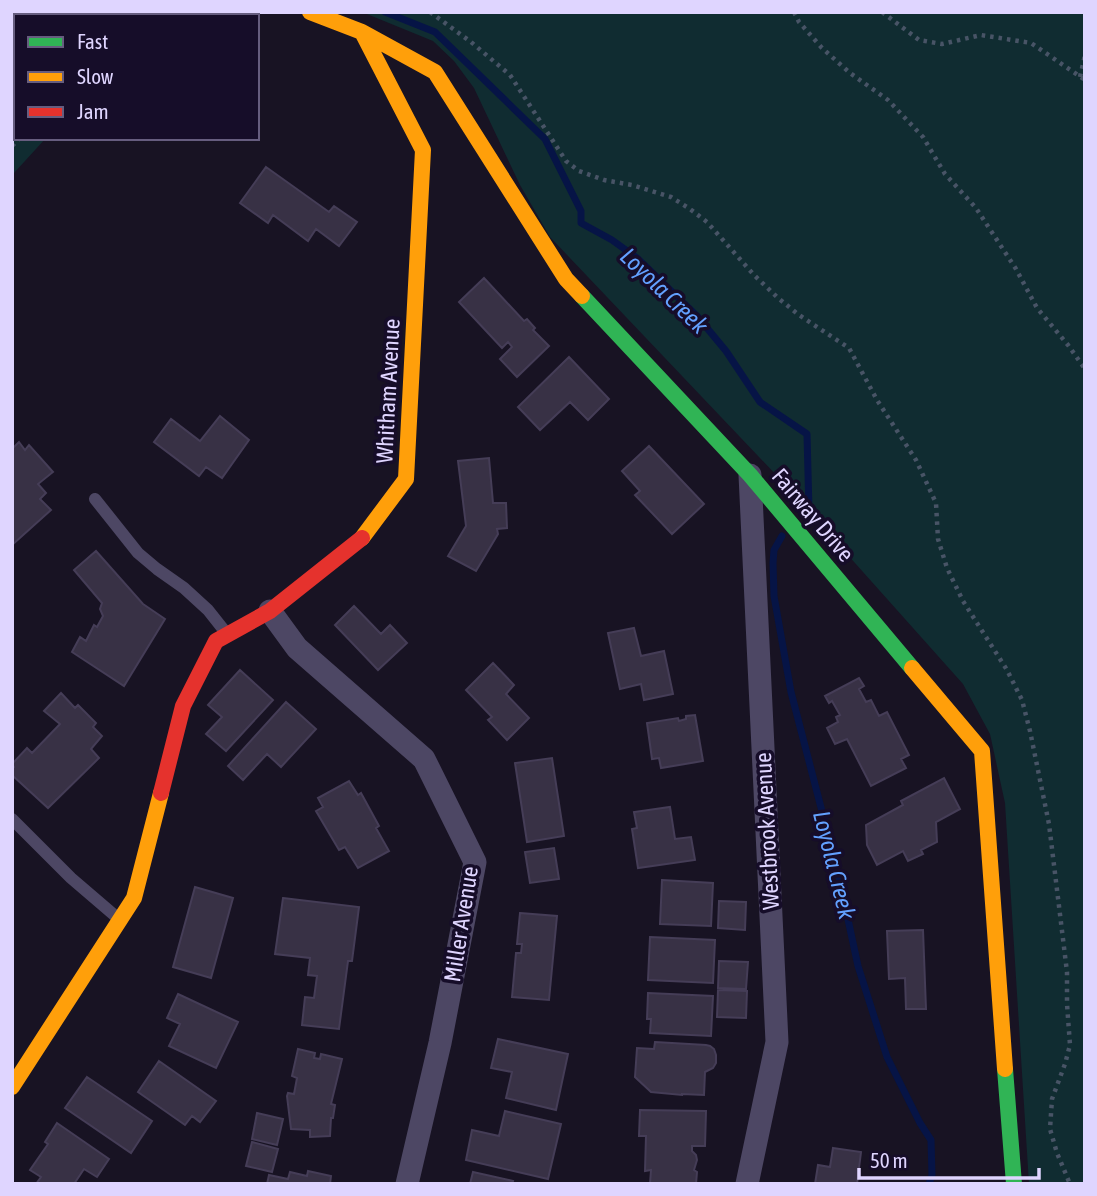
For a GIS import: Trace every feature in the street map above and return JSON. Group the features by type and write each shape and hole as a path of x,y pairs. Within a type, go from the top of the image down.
{"street":[{"name":"Fairway Drive","path":"310,12 362,32 435,72 566,279 750,475 982,751 1014,1184"},
{"name":"Whitham Avenue","path":"12,1087 134,898 183,706 216,641 270,611 365,536 406,479 423,150 362,32"},
{"name":"Westbrook Avenue","path":"747,1184 777,1042 750,475"},
{"name":"Miller Avenue","path":"270,611 297,648 424,759 475,862 440,1043 407,1184"}],"lane":[{"path":"95,499 138,553 192,595 227,634"},
{"path":"12,819 71,878 120,920"}],"path":[{"path":"430,12 510,75 566,161 579,171 671,197 690,209 707,222 778,298 849,348 877,400 916,460 936,503 937,539 947,568 963,601 1007,670 1022,701 1030,731 1049,824 1067,972 1070,1045 1052,1099 1050,1129 1070,1184"},
{"path":"794,12 799,22 822,48 850,73 888,100 923,137 945,174 976,208 1016,269 1037,308 1085,369"},
{"path":"881,12 919,40 942,44 981,35 1031,43 1083,78 1085,55"}],"green space":[{"path":"12,12 162,12 14,14 14,140 44,140 12,178"},
{"path":"362,12 1085,12 1085,1184 1029,1184 1005,803 990,734 963,684 780,479 550,237 520,185 474,88 454,61 433,41"}],"building":[{"path":"266,167 329,212 334,206 357,222 339,246 316,229 308,241 273,215 268,223 240,203"},
{"path":"484,278 524,321 527,319 535,328 533,330 549,346 517,377 500,359 512,347 508,342 502,348 459,302"},
{"path":"569,357 609,399 588,420 570,402 540,430 518,407"},
{"path":"220,416 249,440 222,478 206,467 199,476 154,442 171,419 200,441"},
{"path":"19,442 25,450 29,445 53,472 38,484 46,493 40,499 51,510 12,545 12,449"},
{"path":"649,446 704,504 672,534 635,495 640,491 622,471"},
{"path":"489,458 493,503 506,503 507,528 497,529 498,534 476,571 448,556 466,526 458,461"},
{"path":"96,551 143,604 165,619 124,686 72,652 80,637 86,641 94,625 97,627 103,616 100,609 102,603 74,570"},
{"path":"354,606 381,634 390,625 407,643 378,670 335,625"},
{"path":"634,628 641,656 664,651 673,694 644,700 641,684 620,689 608,633"},
{"path":"493,663 514,685 506,694 529,718 507,740 488,720 492,717 466,690"},
{"path":"240,670 273,700 226,751 206,734 222,717 208,705"},
{"path":"859,678 864,686 859,689 866,702 871,700 879,716 887,712 909,755 901,759 906,768 871,786 847,739 835,744 827,728 838,722 836,717 840,715 832,701 829,703 825,696"},
{"path":"61,693 75,708 78,705 96,723 93,727 102,736 91,749 99,758 48,808 12,775 12,764 27,748 32,753 60,724 44,711"},
{"path":"286,702 316,729 281,767 267,754 243,780 228,766"},
{"path":"695,715 703,761 661,768 659,758 652,759 647,723 678,718 679,721 686,719 686,716"},
{"path":"552,758 564,836 527,842 515,763"},
{"path":"944,778 960,809 936,822 937,842 921,850 923,854 908,861 903,851 877,865 867,845 866,825 903,805 901,801"},
{"path":"349,781 358,795 361,793 389,851 358,868 345,847 339,850 316,811 323,807 318,798"},
{"path":"670,807 675,839 691,837 695,860 638,868 632,829 637,828 634,812"},
{"path":"554,848 559,879 530,883 525,852"},
{"path":"662,880 713,883 711,926 660,924"},
{"path":"195,887 233,898 211,978 173,967"},
{"path":"283,898 359,907 352,961 348,961 339,1029 302,1025 305,997 314,998 317,976 308,975 310,958 275,954"},
{"path":"719,901 746,902 745,930 718,928"},
{"path":"520,913 557,916 549,1000 512,997 516,953 521,953 522,944 517,944"},
{"path":"923,930 926,1009 906,1009 905,978 889,979 887,931"},
{"path":"650,937 715,940 713,983 648,980"},
{"path":"719,961 748,962 746,989 718,988"},
{"path":"718,990 747,991 746,1018 717,1017"},
{"path":"648,993 713,996 711,1036 650,1033 651,1019 647,1019"},
{"path":"178,994 238,1022 216,1068 169,1046 180,1024 167,1018"},
{"path":"498,1039 568,1054 556,1110 506,1098 512,1072 491,1068"},
{"path":"655,1042 706,1045 714,1049 716,1063 705,1072 704,1095 651,1092 635,1077 637,1048 654,1049"},
{"path":"298,1049 315,1053 314,1058 320,1059 321,1054 342,1059 331,1104 335,1105 330,1136 310,1137 310,1130 291,1129 287,1096 288,1093 294,1094 297,1078 292,1076"},
{"path":"159,1061 216,1101 200,1122 192,1116 185,1125 138,1092"},
{"path":"87,1077 152,1121 131,1153 65,1108"},
{"path":"640,1110 706,1111 705,1146 692,1146 697,1160 694,1170 697,1172 696,1184 650,1184 651,1170 645,1171 646,1136 639,1136"},
{"path":"505,1111 561,1124 548,1179 466,1160 472,1130 499,1136"},
{"path":"257,1113 283,1119 277,1145 252,1139"},
{"path":"57,1123 109,1159 97,1177 84,1169 74,1184 36,1184 41,1177 30,1170 48,1144 45,1142"},
{"path":"252,1142 278,1149 272,1172 246,1166"},
{"path":"833,1148 861,1152 857,1184 815,1184 818,1165 830,1167"},
{"path":"308,1171 331,1176 330,1184 267,1184 269,1175 288,1179 290,1172 307,1176"},
{"path":"473,1172 513,1181 512,1184 470,1184"}],"waterway":[{"name":"Loyola Creek","path":"385,12 435,32 545,139 581,211 581,223 637,258 697,316 726,351 760,402 807,434 809,511"},
{"name":"Loyola Creek","path":"782,536 774,550 774,596 791,692 838,873 858,966 887,1057 931,1140 932,1175 929,1184"}],"traffic: fast":[{"path":"582,296 750,475 912,668"},
{"path":"1005,1069 1014,1184"}],"traffic: slow":[{"path":"310,12 362,32 435,72 566,279 582,296"},
{"path":"362,32 423,150 406,479 362,538"},
{"path":"912,668 982,751 1005,1069"},
{"path":"12,1087 134,898 161,793"}],"traffic: jam":[{"path":"161,793 183,706 216,641 270,611 362,538"}]}
